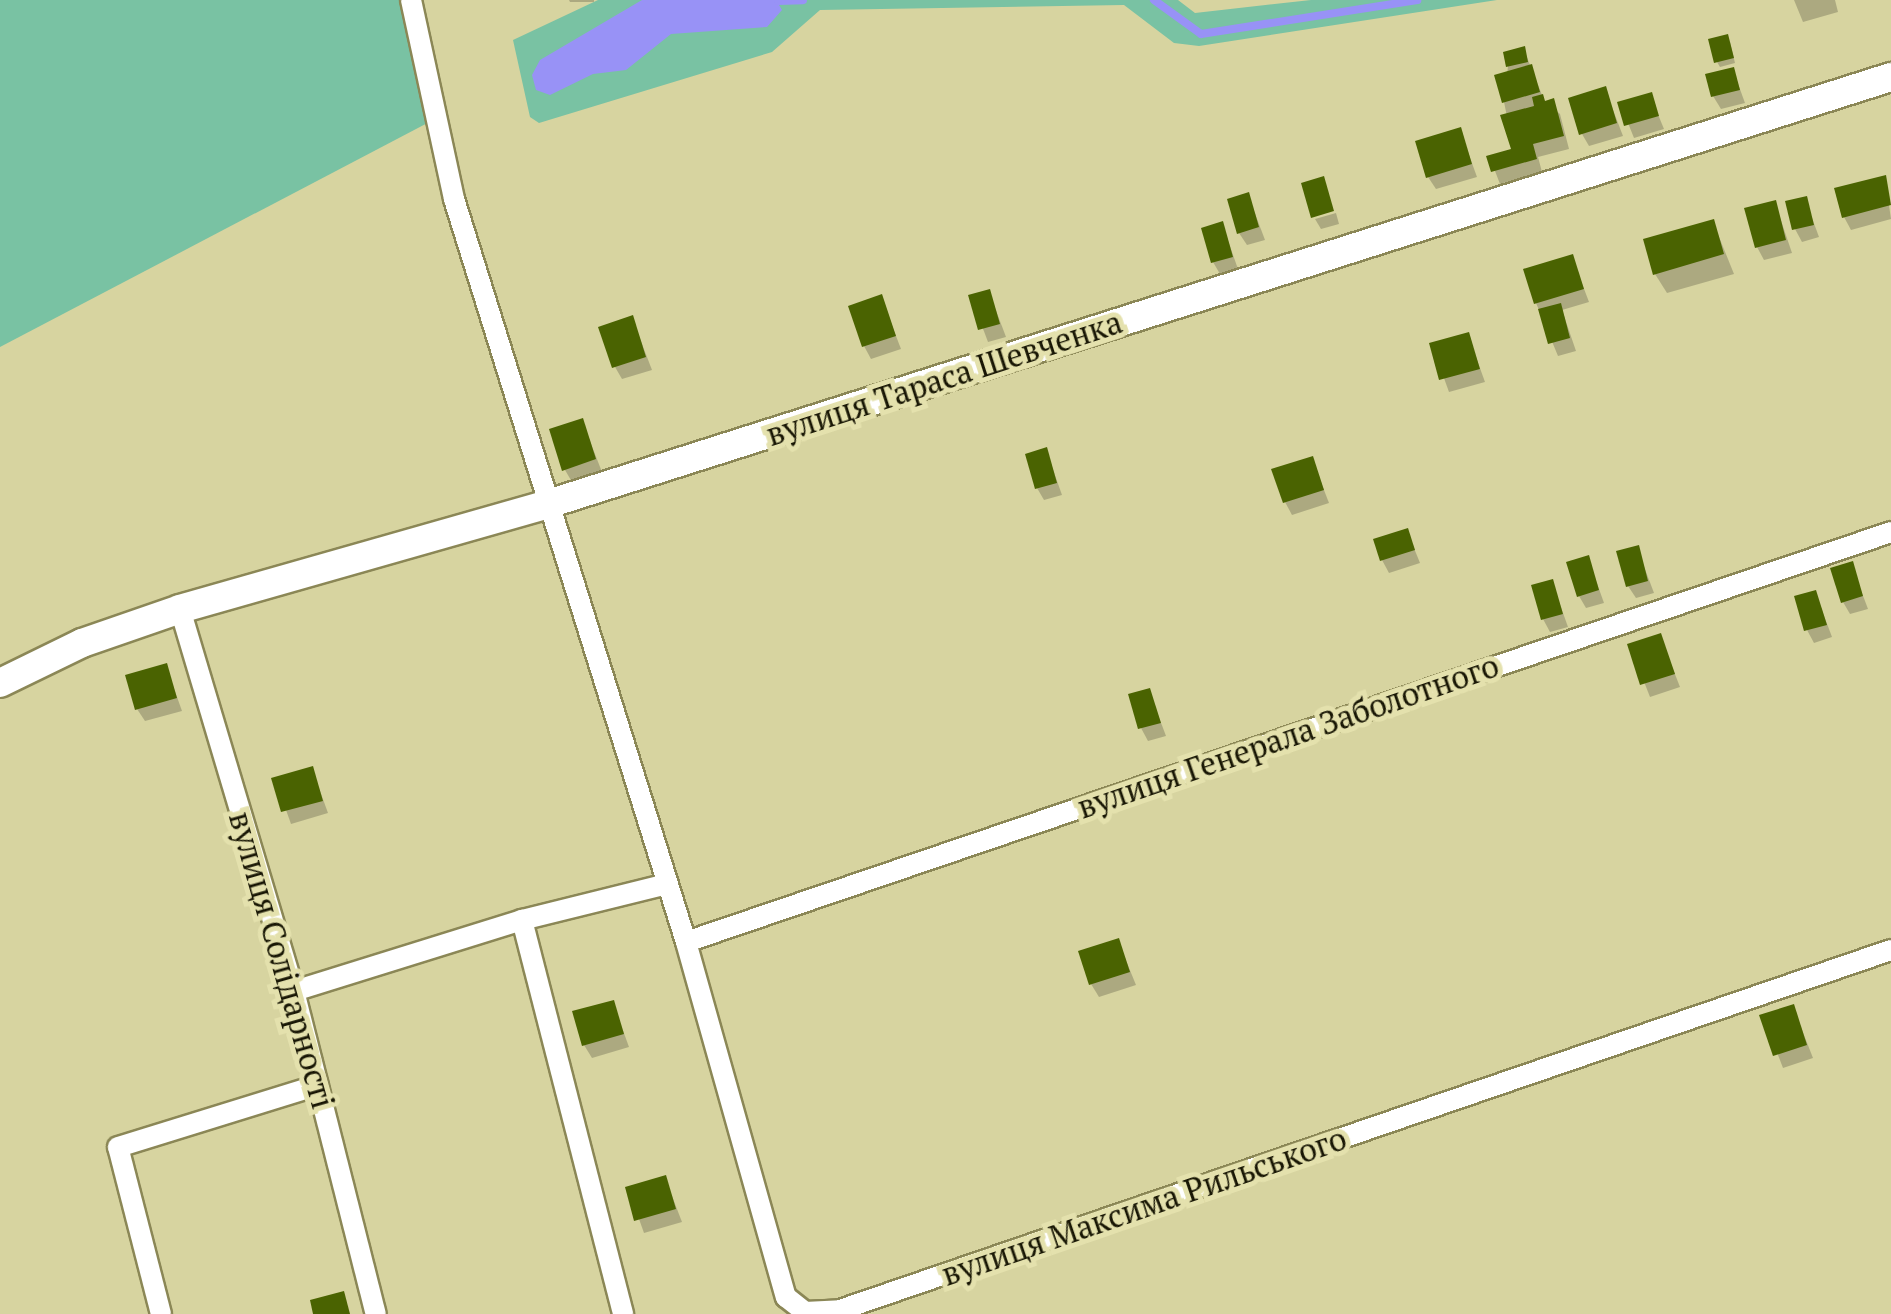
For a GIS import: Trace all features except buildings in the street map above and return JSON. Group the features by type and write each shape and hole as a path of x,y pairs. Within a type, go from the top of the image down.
{"street":[{"name":"вулиця Максима Рильського","path":"410,0 454,199 686,942 786,1297 805,1312 840,1310 1891,950"},
{"name":"вулиця Тараса Шевченка","path":"0,683 82,643 180,609 548,504 1891,77"},
{"name":"вулиця Генерала Заболотного","path":"686,942 1891,532"},
{"name":"вулиця Солідарності","path":"180,609 294,991 376,1314"},
{"path":"294,991 522,920 668,884"},
{"path":"522,920 623,1314"},
{"path":"161,1314 118,1146 318,1085"}],"green space":[{"path":"0,0 411,0 437,118 0,347"},
{"path":"598,0 1178,0 1195,13 1311,0 1497,0 1199,46 1174,43 1124,5 820,10 772,52 539,123 530,117 513,40"}],"shaded area":[{"path":"642,0 776,0 782,10 767,27 671,34 626,70 593,74 550,95 536,90 532,75 540,60"}],"waterway":[{"path":"778,1 803,0"},
{"path":"1154,0 1201,34 1417,0"}]}
